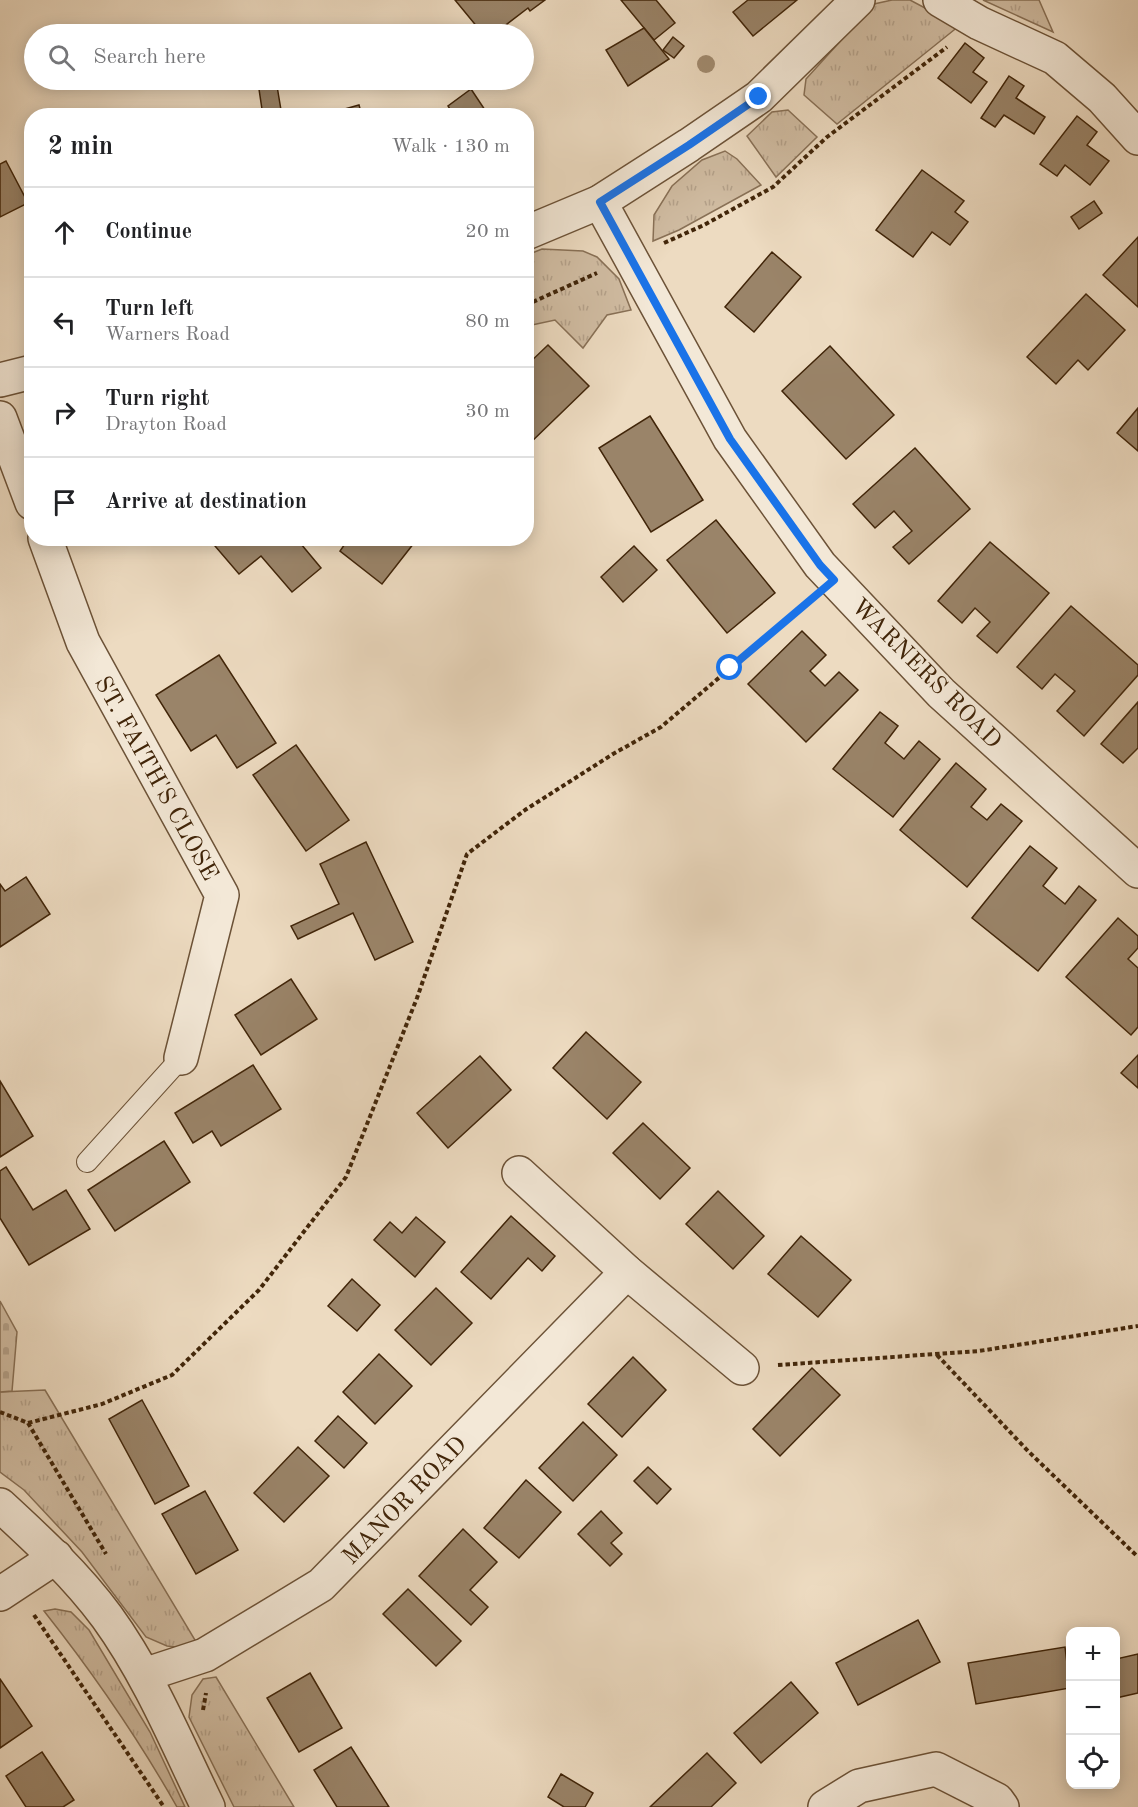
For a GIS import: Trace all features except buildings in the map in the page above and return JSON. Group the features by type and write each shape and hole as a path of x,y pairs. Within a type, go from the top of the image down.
{"street":[{"path":"534,231 600,202 759,97 858,0"},
{"path":"940,0 979,23 1054,58 1102,98 1138,138"},
{"name":"WARNERS ROAD","path":"600,202 730,439 820,565 940,693 1138,871"},
{"path":"0,380 24,374"},
{"path":"0,418 24,482"},
{"name":"ST. FAITH'S CLOSE","path":"48,546 83,642 222,895 181,1058"},
{"path":"519,1173 627,1272 742,1368"},
{"name":"MANOR ROAD","path":"144,1675 205,1655 321,1585 627,1272"},
{"path":"0,1505 56,1557 107,1617 144,1675 208,1807"},
{"path":"7,1590 56,1557"},
{"path":"825,1807 860,1786 936,1769 997,1800 1002,1807"}],"lane":[{"path":"87,1162 181,1058"}],"path":[{"path":"534,301 704,225 774,187 827,137 979,23"},
{"path":"0,1412 28,1423 102,1404 172,1375 259,1290 346,1177 417,998 467,854 525,810 613,754 661,727 834,580"},
{"path":"742,1368 979,1351 1138,1326"},
{"path":"936,1354 1029,1452 1138,1557"},
{"path":"28,1423 106,1554"},
{"path":"7,1590 165,1807"}],"green space":[{"path":"892,0 910,0 959,26 837,124 804,95 806,79 874,4"},
{"path":"983,0 1039,0 1053,32"},
{"path":"788,110 817,137 776,177 747,136 772,112"},
{"path":"725,151 737,159 761,185 679,230 653,241 654,215 672,186 702,160"},
{"path":"542,249 583,251 597,257 619,279 631,310 607,315 583,348 555,320 534,324 534,252"},
{"path":"0,1301 17,1332 12,1391 0,1392"},
{"path":"45,1390 195,1640 184,1648 167,1646 146,1637 82,1552 24,1490 0,1472 0,1392"},
{"path":"55,1609 71,1612 89,1630 150,1732 185,1807 177,1807 114,1706 44,1611"},
{"path":"216,1677 294,1807 234,1807 189,1717 192,1695 203,1679"}],"route":[{"path":"730,668 834,580 820,565 730,439 600,202 759,97"}]}
